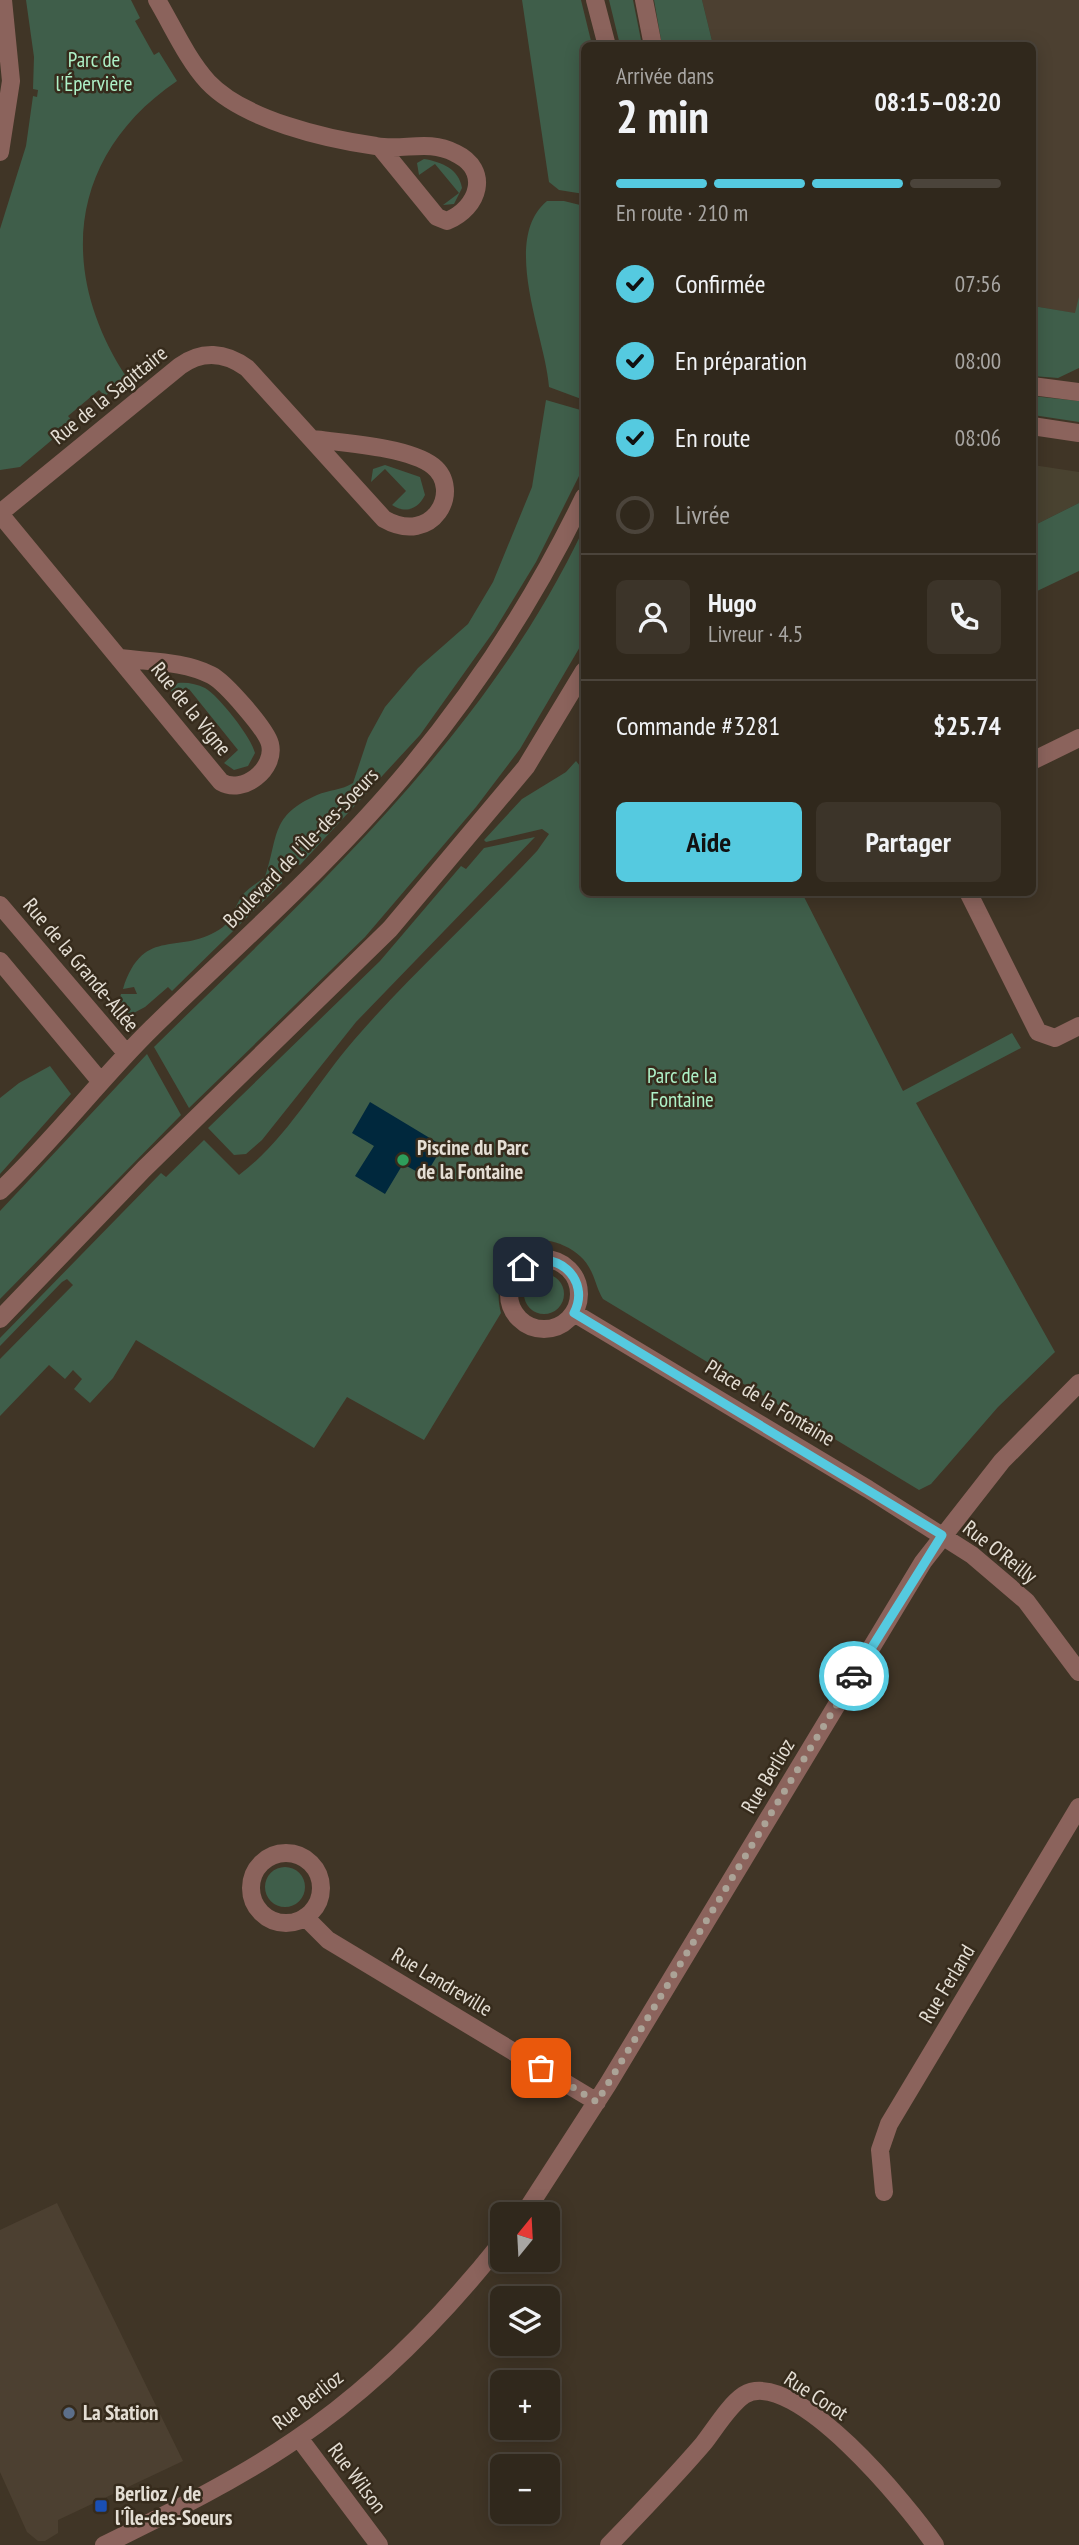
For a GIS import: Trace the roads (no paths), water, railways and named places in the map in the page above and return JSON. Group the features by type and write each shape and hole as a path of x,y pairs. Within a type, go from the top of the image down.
{"street":[{"path":"0,152 11,64 3,0"},
{"path":"157,0 200,71 236,104 288,124 380,147 425,144 457,153 475,173 476,194 470,207 447,221 437,217 380,147"},
{"path":"595,0 606,42"},
{"path":"644,0 652,42"},
{"name":"Rue de la Sagittaire","path":"0,514 180,366 202,355 225,356 247,368 384,519 400,527 417,528 430,522 438,512 443,499 443,482 440,474 429,463 381,448 313,439"},
{"path":"1036,387 1079,392"},
{"path":"1036,427 1079,433"},
{"name":"Boulevard de l'Île-des-Soeurs","path":"0,1191 127,1054 302,884 408,770 491,660 535,590 581,503"},
{"name":"Rue de la Vigne","path":"0,514 221,782 241,786 265,767 270,756 268,738 217,678 179,665 120,658"},
{"path":"0,1319 151,1162 390,929 526,767 581,676"},
{"path":"1036,759 1079,738"},
{"path":"970,896 1038,1032 1055,1038 1079,1026"},
{"name":"Rue de la Grande-Allée","path":"0,905 127,1054"},
{"path":"0,961 101,1082"},
{"name":"Place de la Fontaine","path":"574,1313 942,1535"},
{"name":"Rue Berlioz","path":"532,2202 597,2102 942,1535 1010,1453 1079,1383"},
{"name":"Rue O'Reilly","path":"942,1535 982,1563 1026,1601 1079,1672"},
{"name":"Rue Ferland","path":"884,2192 880,2150 889,2124 1079,1807"},
{"name":"Rue Landreville","path":"304,1917 328,1940 597,2102"},
{"name":"Rue Berlioz","path":"104,2545 211,2491 299,2438 422,2333 490,2256"},
{"name":"Rue Corot","path":"609,2545 674,2476 740,2399 762,2390 774,2392 803,2409 846,2442 897,2495 935,2545"},
{"name":"Rue Wilson","path":"299,2438 379,2545"}],"water":[{"path":"370,1102 443,1146 425,1176 403,1164 385,1194 355,1176 374,1146 352,1133"}],"place":[{"name":"Piscine du Parc de la Fontaine","path":"403,1160"},
{"name":"La Station","path":"69,2413"},
{"name":"Berlioz / de l'Île-des-Soeurs","path":"101,2506"}],"park label":[{"name":"Parc de l'Épervière","path":"94,72"},
{"name":"Parc de la Fontaine","path":"682,1088"}]}
